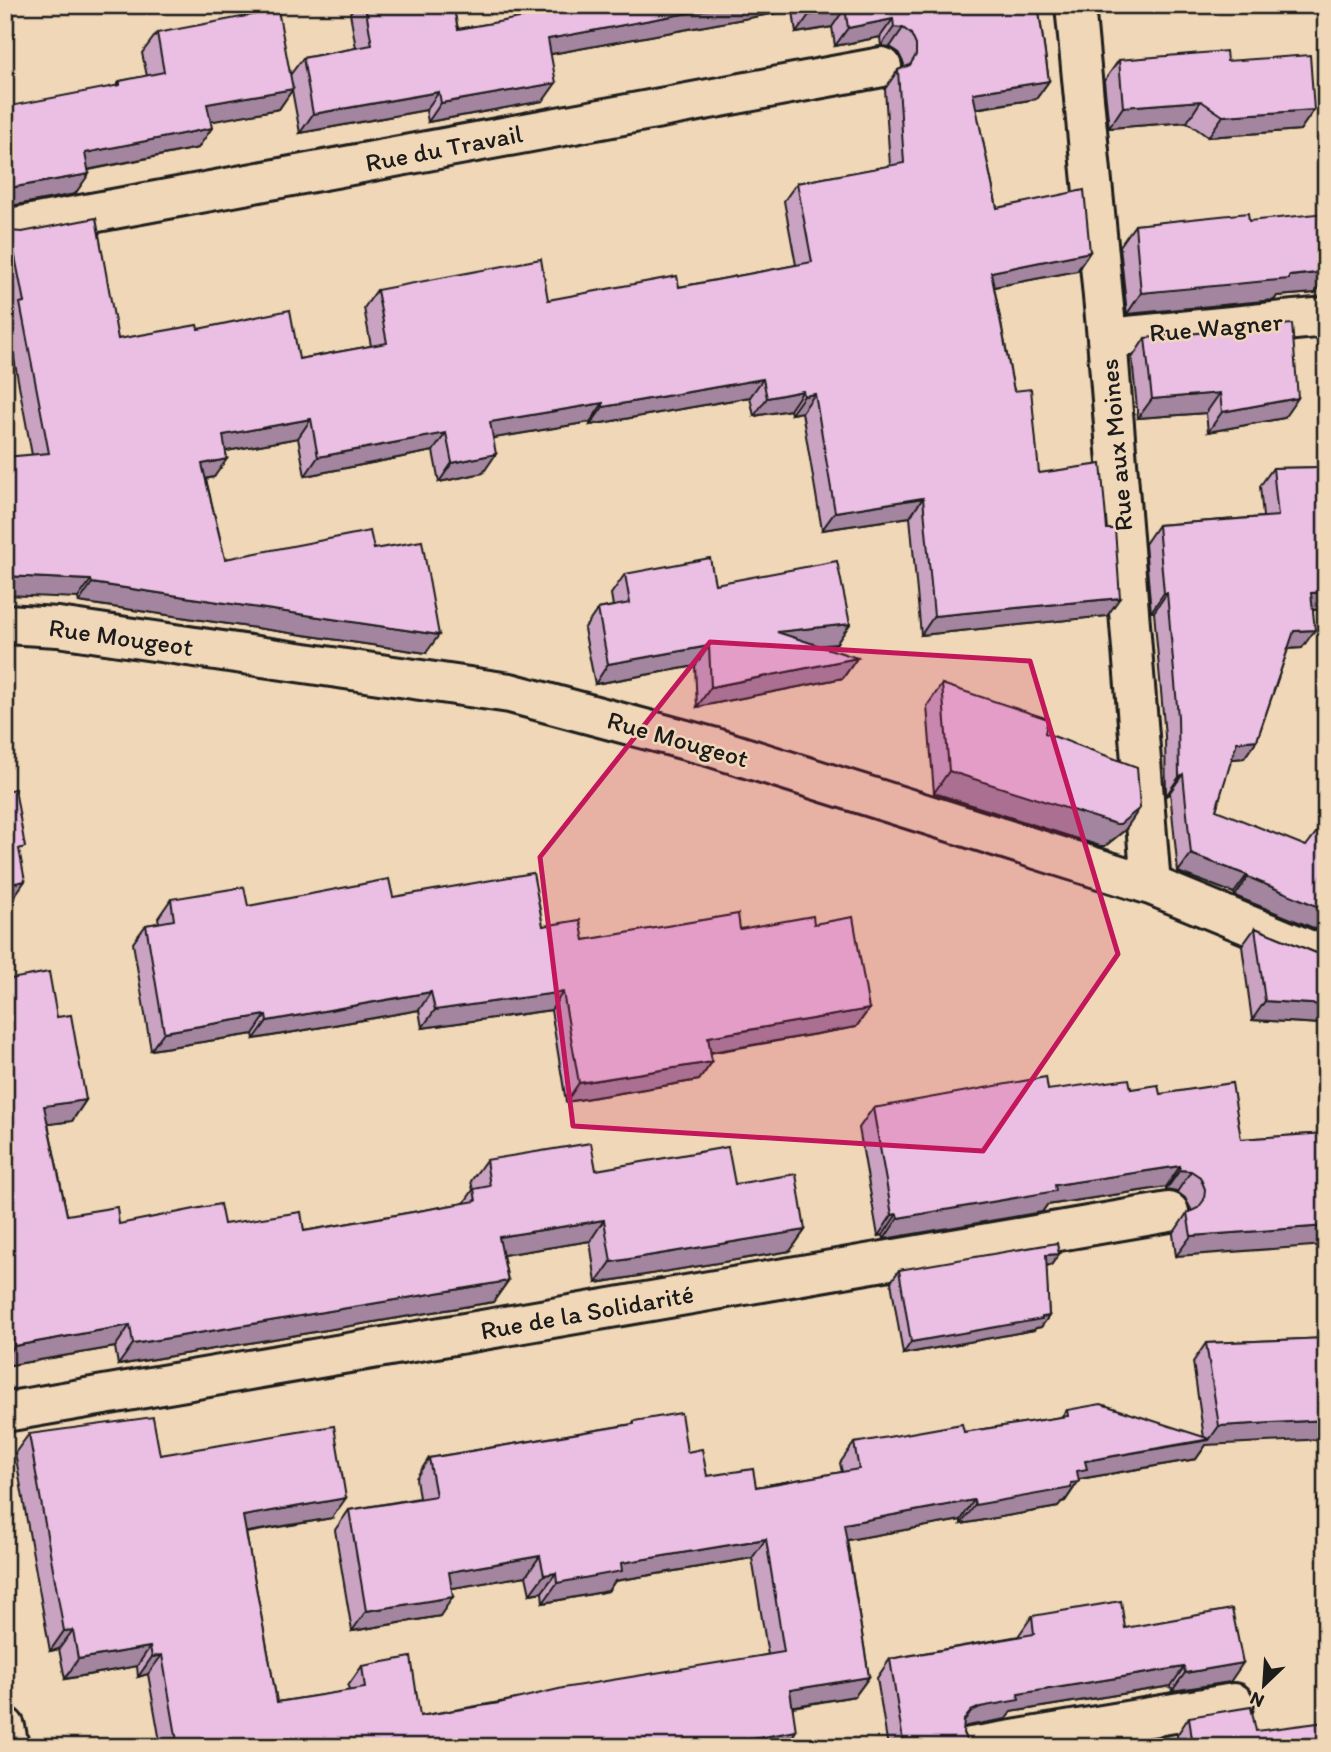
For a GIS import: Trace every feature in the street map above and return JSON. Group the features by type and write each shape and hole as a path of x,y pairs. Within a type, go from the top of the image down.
{"street":[{"name":"Rue aux Moines","path":"1075,5 1107,338 1151,885"},
{"name":"Rue du Travail","path":"5,229 882,67"},
{"name":"Rue Wagner","path":"1107,338 1326,317"},
{"name":"Rue Mougeot","path":"5,624 58,626 510,693 712,747 1151,885 1326,957"},
{"name":"Rue de la Solidarité","path":"5,1412 1169,1212"},
{"path":"971,1747 1234,1703"},
{"path":"5,1727 9,1747"}],"highlighted area":[{"path":"710,642 1030,661 1118,954 983,1151 573,1126 540,857"}],"building":[{"path":"365,5 453,5 458,29 543,14 542,5 731,5 548,39 556,83 441,103 439,92 313,114 303,58 372,45"},
{"path":"808,5 1038,5 1049,81 973,93 997,208 1084,190 1090,252 991,272 1014,391 1031,389 1039,473 1101,464 1107,529 1115,529 1120,598 934,616 923,498 835,512 815,394 804,396 803,391 767,398 763,379 603,407 603,403 490,422 496,454 452,463 446,433 318,457 311,419 223,435 227,459 202,464 225,559 370,531 374,549 422,541 439,635 92,583 91,580 5,576 5,457 49,453 20,303 24,302 10,231 22,232 96,218 118,339 197,325 198,329 290,310 299,359 387,343 377,290 541,259 548,300 677,276 679,287 812,262 797,183 904,163 898,70 910,65 916,55 916,45 911,34 903,28 894,27 893,19 848,28 845,8 809,15"},
{"path":"278,10 293,89 207,104 212,128 85,153 89,174 15,187 5,193 5,107 120,85 120,81 164,72 157,33"},
{"path":"1226,51 1227,61 1310,55 1314,110 1223,116 1201,101 1123,107 1119,60"},
{"path":"1248,213 1249,221 1325,213 1326,272 1289,276 1289,279 1141,293 1135,225"},
{"path":"1292,324 1298,398 1222,412 1220,393 1152,399 1145,338"},
{"path":"1326,467 1326,592 1311,593 1315,630 1294,631 1257,740 1237,742 1216,810 1306,846 1322,825 1326,827 1326,910 1191,854 1183,774 1179,777 1178,717 1158,525 1278,516 1273,468"},
{"path":"710,558 715,584 837,561 850,624 777,632 857,658 711,687 709,646 608,664 598,609 630,603 625,574"},
{"path":"942,684 1048,719 1045,733 1137,767 1140,808 1120,824 1116,824 949,771"},
{"path":"15,789 25,847 19,849 25,881 5,885 5,791"},
{"path":"533,873 543,926 580,920 584,940 738,914 740,929 813,916 814,924 853,917 869,1009 708,1037 712,1062 579,1083 563,992 435,1010 431,992 267,1021 266,1015 164,1032 146,925 174,920 171,899 244,887 248,906 389,879 393,897"},
{"path":"1255,928 1326,957 1326,1005 1265,1001"},
{"path":"49,972 57,1017 71,1015 86,1100 44,1106 67,1215 117,1207 119,1224 220,1204 224,1224 301,1212 304,1231 476,1201 474,1189 490,1186 486,1160 591,1143 596,1170 728,1147 735,1184 796,1174 805,1230 611,1262 604,1220 499,1237 508,1281 133,1344 130,1325 14,1346 5,1297 5,980"},
{"path":"1046,1077 1048,1090 1129,1079 1131,1089 1158,1085 1160,1094 1232,1083 1241,1139 1326,1133 1326,1226 1191,1236 1187,1213 1198,1208 1204,1200 1205,1189 1200,1177 1191,1171 1180,1170 1180,1166 1055,1185 1056,1191 898,1218 897,1214 892,1215 873,1108"},
{"path":"1057,1243 1059,1254 1046,1255 1049,1316 911,1342 899,1270"},
{"path":"1326,1338 1326,1420 1219,1426 1206,1343"},
{"path":"1101,1404 1210,1439 1085,1461 1087,1469 1077,1471 1079,1482 1071,1483 1071,1488 975,1505 974,1500 844,1524 869,1677 790,1690 796,1731 709,1747 178,1747 162,1655 152,1657 150,1647 78,1659 73,1630 64,1631 29,1434 153,1417 160,1455 334,1426 346,1498 243,1516 277,1702 365,1688 362,1666 411,1657 420,1716 499,1703 563,1688 784,1652 766,1539 621,1563 622,1571 557,1583 556,1573 544,1575 540,1556 449,1572 453,1597 366,1611 349,1510 436,1496 429,1458 634,1424 634,1421 681,1413 687,1452 702,1449 707,1476 753,1469 756,1487 859,1469 854,1443 962,1424 964,1432 1068,1416 1067,1410"},
{"path":"1121,1601 1125,1628 1232,1609 1243,1663 1185,1673 1184,1667 1018,1694 1019,1700 971,1711 964,1720 963,1733 973,1747 904,1747 890,1659 1034,1634 1032,1616"},
{"path":"1251,1707 1256,1731 1326,1722 1326,1747 1193,1747 1189,1717"},
{"path":"1027,1743 1027,1747 1007,1747"}]}
